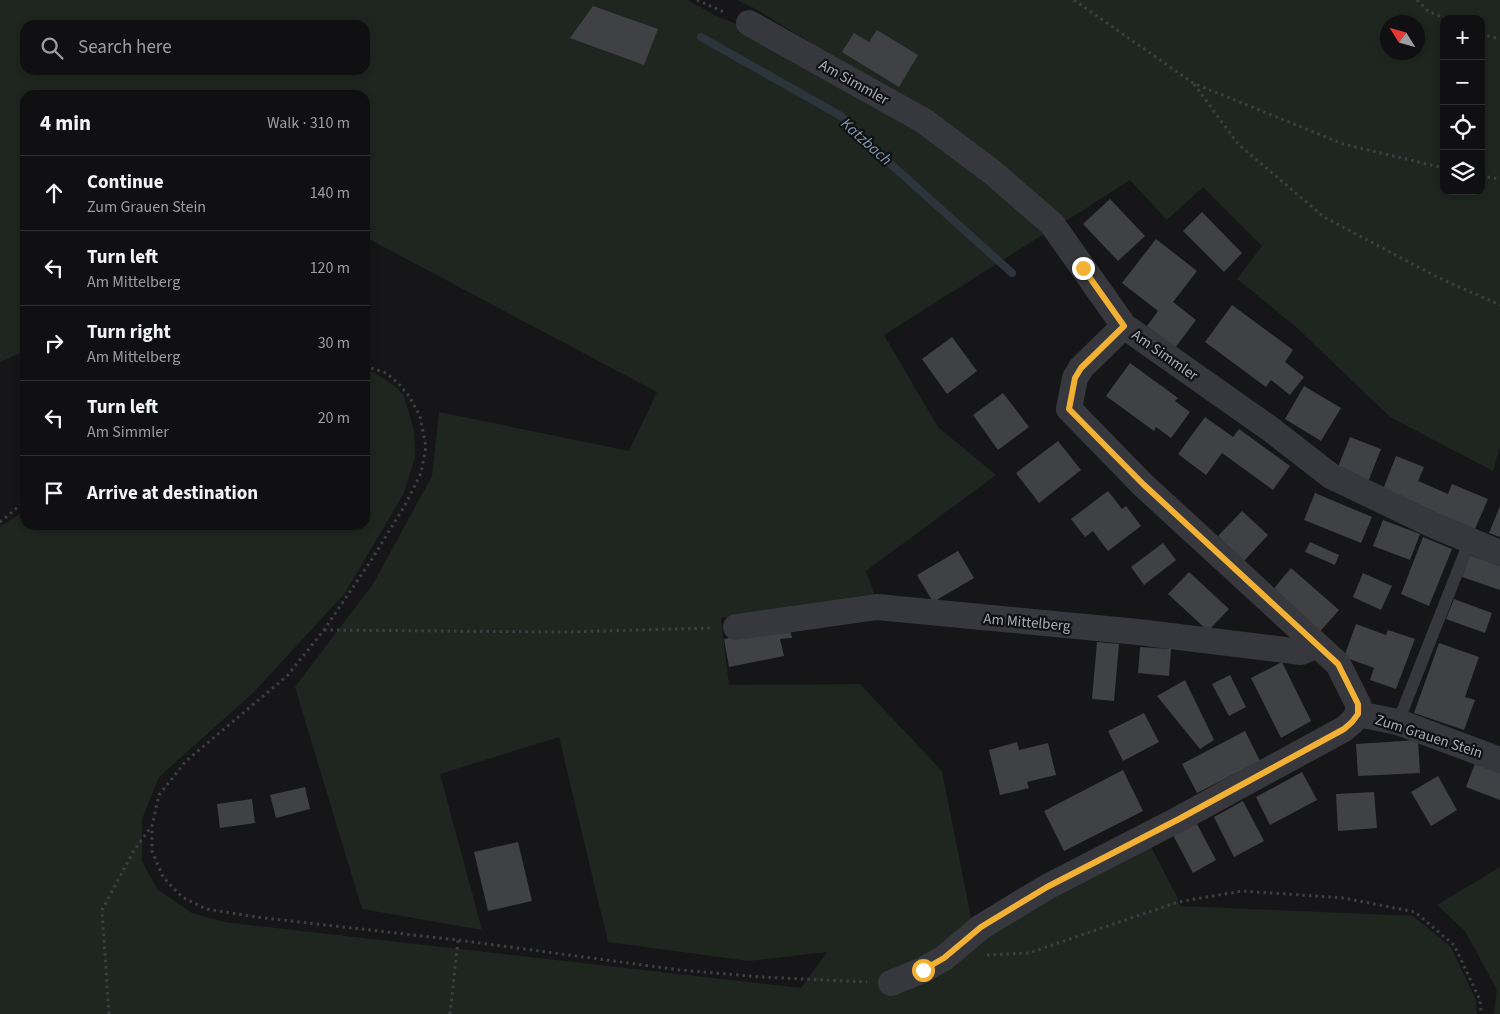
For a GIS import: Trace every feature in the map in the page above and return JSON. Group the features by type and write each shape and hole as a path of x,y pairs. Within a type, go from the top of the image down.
{"street":[{"name":"Am Simmler","path":"749,23 924,121 992,172 1052,224 1124,326 1269,428 1332,476 1433,524 1500,553"},
{"path":"1124,326 1081,368 1075,378 1069,409 1143,484 1338,664 1358,704 1358,714"},
{"name":"Am Mittelberg","path":"736,627 878,607 1138,632 1301,652 1317,645"},
{"name":"Zum Grauen Stein","path":"891,983 923,970 944,958 981,927 1047,887 1179,819 1344,729 1358,714 1398,722 1500,760"}],"lane":[{"path":"1398,722 1470,540"}],"path":[{"path":"697,0 749,23"},
{"path":"1074,0 1193,83 1343,144 1440,167"},
{"path":"1417,0 1428,11 1440,16"},
{"path":"1485,35 1500,39"},
{"path":"1193,83 1238,144 1324,217 1438,277 1500,305"},
{"path":"1485,177 1500,179"},
{"path":"370,368 386,373 398,383 409,396 420,416 426,447 421,473 405,505 372,559 324,630 287,676 186,762 159,795 152,826 152,851 163,878 182,897 206,908 264,918 458,940 680,970 761,977 891,983"},
{"path":"0,522 20,505"},
{"path":"324,630 565,632 736,627"},
{"path":"109,1014 102,910 133,852 152,826"},
{"path":"982,956 1029,953 1178,902 1242,891 1344,898 1415,912 1454,945 1480,1000 1481,1014"},
{"path":"450,1014 458,940"}],"shaded area":[{"path":"0,0 688,0 714,15 749,29 933,136 1047,232 884,335 938,427 996,475 866,571 877,601 721,618 729,685 860,684 942,771 971,918 1143,831 1180,906 1413,916 1451,947 1476,1000 1477,1014 0,1014 0,526 20,514 20,530 370,530 370,372 396,387 404,396 414,430 415,457 404,493 345,593 253,693 159,777 142,819 142,861 157,889 192,913 224,922 801,988 827,952 749,961 608,942 559,737 440,774 482,930 362,909 295,687 373,584 432,476 439,412 629,451 657,392 370,240 370,90 20,90 20,353 0,362"},
{"path":"737,0 1500,0 1500,447 1493,471 1390,417 1295,326 1237,279 1262,246 1203,187 1167,220 1130,180 1063,223 966,138 754,8"},
{"path":"1500,867 1500,1014 1494,1014 1497,990 1465,931 1437,905"}],"building":[{"path":"593,6 658,29 644,65 570,38"},
{"path":"877,30 918,55 899,87 842,52 854,33 869,42"},
{"path":"1110,199 1145,236 1118,261 1083,224"},
{"path":"1202,212 1242,253 1224,272 1183,231"},
{"path":"1156,239 1197,271 1173,302 1196,320 1175,348 1147,326 1158,311 1122,283"},
{"path":"1232,305 1293,350 1285,362 1304,377 1290,395 1271,380 1266,387 1205,342"},
{"path":"952,337 977,371 947,394 922,359"},
{"path":"1130,363 1178,398 1175,401 1190,412 1171,438 1156,427 1154,431 1106,396"},
{"path":"1304,386 1341,408 1321,441 1285,419"},
{"path":"1003,393 1029,427 998,450 973,415"},
{"path":"1205,417 1233,437 1239,429 1290,466 1273,490 1222,453 1206,475 1178,454"},
{"path":"1350,437 1381,449 1368,482 1337,469"},
{"path":"1058,441 1081,470 1039,503 1016,473"},
{"path":"1396,456 1424,467 1418,481 1448,494 1452,484 1488,499 1475,529 1382,492"},
{"path":"1108,491 1122,509 1126,506 1141,526 1108,551 1093,531 1085,537 1071,519"},
{"path":"1315,493 1372,517 1361,543 1304,520"},
{"path":"1500,506 1500,537 1489,533"},
{"path":"1242,511 1268,535 1244,561 1218,536"},
{"path":"1383,520 1420,534 1410,560 1373,546"},
{"path":"1423,537 1452,549 1429,606 1401,594"},
{"path":"1310,542 1339,555 1335,565 1305,552"},
{"path":"1163,543 1176,560 1144,585 1131,567"},
{"path":"958,551 974,578 933,602 917,575"},
{"path":"1470,555 1500,566 1500,590 1462,577"},
{"path":"1291,568 1339,610 1317,635 1270,593"},
{"path":"1189,572 1229,609 1208,631 1168,594"},
{"path":"1363,573 1392,586 1381,610 1353,597"},
{"path":"1454,599 1492,613 1485,633 1446,619"},
{"path":"1356,624 1386,635 1388,630 1415,639 1396,689 1370,680 1374,668 1344,657"},
{"path":"789,626 792,638 780,639 784,656 729,667 724,639"},
{"path":"1097,642 1119,644 1114,701 1092,699"},
{"path":"1439,643 1479,657 1465,697 1475,700 1464,730 1414,713"},
{"path":"1140,647 1171,649 1169,676 1138,673"},
{"path":"1282,662 1311,721 1281,738 1251,678"},
{"path":"1230,675 1246,707 1229,716 1212,684"},
{"path":"1185,680 1214,740 1200,749 1157,696"},
{"path":"1144,713 1159,742 1123,761 1108,731"},
{"path":"1245,731 1260,761 1197,793 1182,764"},
{"path":"1418,740 1420,773 1358,776 1356,744"},
{"path":"1017,742 1019,750 1048,743 1056,775 1027,782 1029,788 1000,795 989,750"},
{"path":"1477,758 1500,766 1500,800 1466,787"},
{"path":"1123,770 1143,811 1064,851 1044,811"},
{"path":"1302,772 1317,800 1270,825 1256,797"},
{"path":"1438,776 1457,810 1431,826 1411,792"},
{"path":"305,787 310,809 276,818 270,795"},
{"path":"1374,792 1377,828 1338,831 1336,794"},
{"path":"252,799 255,823 220,828 217,804"},
{"path":"1243,801 1264,841 1234,857 1214,817"},
{"path":"1196,822 1216,860 1193,873 1173,835"},
{"path":"518,842 532,901 488,911 474,852"}],"waterway":[{"name":"Katzbach","path":"701,37 841,116 884,158 1012,273"}],"route":[{"path":"923,970 944,958 981,927 1047,887 1179,819 1344,729 1358,714 1358,704 1338,664 1143,484 1069,409 1071,391 1075,378 1081,368 1124,326 1083,268"}]}
